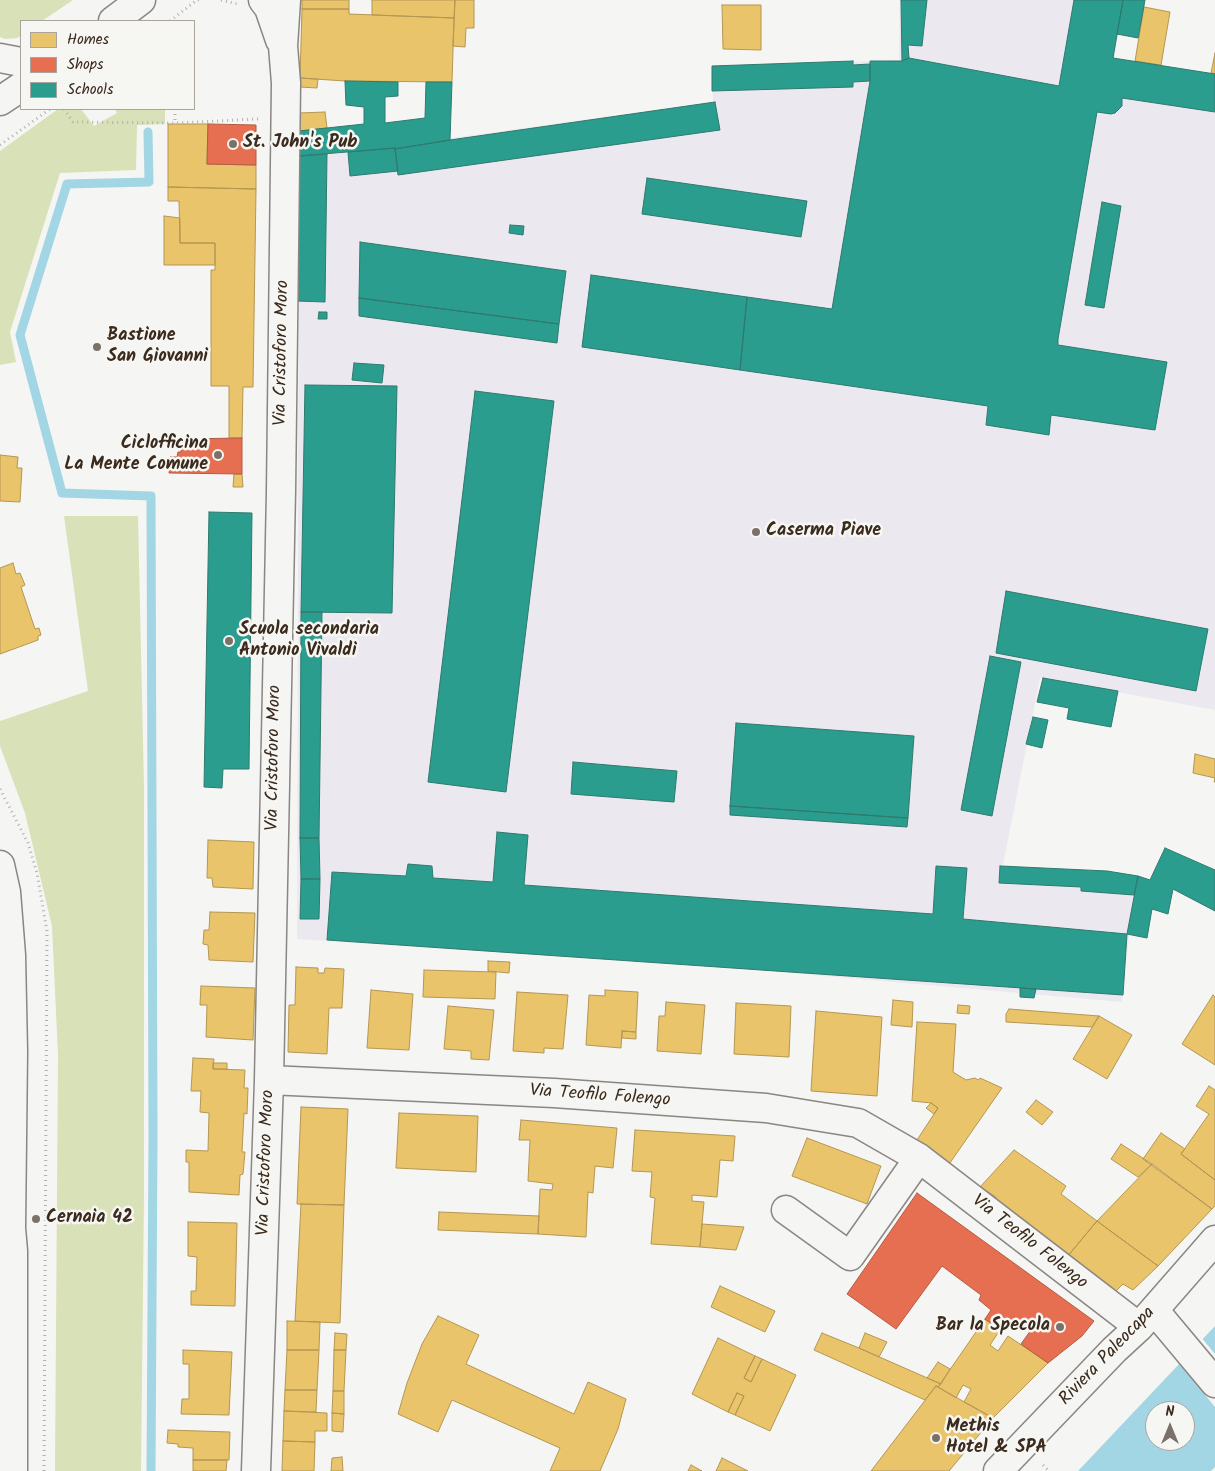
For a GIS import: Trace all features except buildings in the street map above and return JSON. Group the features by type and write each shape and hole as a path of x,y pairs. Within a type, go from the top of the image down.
{"street":[{"path":"114,20 141,0"},
{"name":"Via Cristoforo Moro","path":"263,0 269,8 283,46"},
{"name":"Via Cristoforo Moro","path":"256,1471 269,1080 281,491 286,122 286,82 283,46 286,0"},
{"path":"0,58 20,62"},
{"path":"0,101 20,88"},
{"path":"0,865 6,892 10,946 13,1042 11,1228 13,1261 13,1471"},
{"name":"Via Teofilo Folengo","path":"269,1080 554,1094 766,1108 858,1122 919,1158 1181,1341 1215,1383"},
{"path":"786,1210 850,1256 919,1158"},
{"name":"Riviera Paleocapa","path":"998,1471 1146,1318 1215,1240"}],"path":[{"path":"173,20 197,0 202,0"},
{"path":"0,145 49,110"},
{"path":"65,110 73,122 175,123 270,119 286,122"},
{"path":"175,110 175,123"},
{"path":"0,789 28,843 37,873 47,930 44,1471"},
{"path":"1043,1465 1049,1471"}],"shaded area":[{"name":"Caserma Piave","path":"900,0 1123,0 1113,68 1215,87 1215,710 1040,678 1003,865 1139,877 1129,936 1122,1002 722,967 297,939 299,159 713,102 712,67 899,60"}],"green space":[{"path":"0,0 73,0 43,20 20,20 20,36 5,39 0,37"},
{"path":"57,110 82,110 94,126 117,113 116,110 165,110 165,124 137,125 136,170 60,173 10,332 16,362 0,365 0,151"},
{"path":"64,516 138,516 144,788 144,1193 141,1471 55,1471 58,1055 52,926 25,813 0,746 0,721 88,691"}],"water":[{"path":"1215,1326 1215,1467 1211,1471 1078,1471"}],"pier":[{"path":"1201,1337 1215,1354 1215,1407 1178,1362"}],"waterway":[{"path":"148,132 149,182 67,184 20,335 62,493 151,496 153,1138 151,1471"}],"place":[{"name":"St. John's Pub","path":"233,144"},
{"name":"Bastione San Giovanni","path":"97,347"},
{"name":"Ciclofficina La Mente Comune","path":"218,455"},
{"name":"Caserma Piave","path":"756,532"},
{"name":"Scuola secondaria Antonio Vivaldi","path":"229,641"},
{"name":"Cernaia 42","path":"36,1219"},
{"name":"Bar la Specola","path":"1060,1327"},
{"name":"Methis Hotel & SPA","path":"936,1438"}]}
